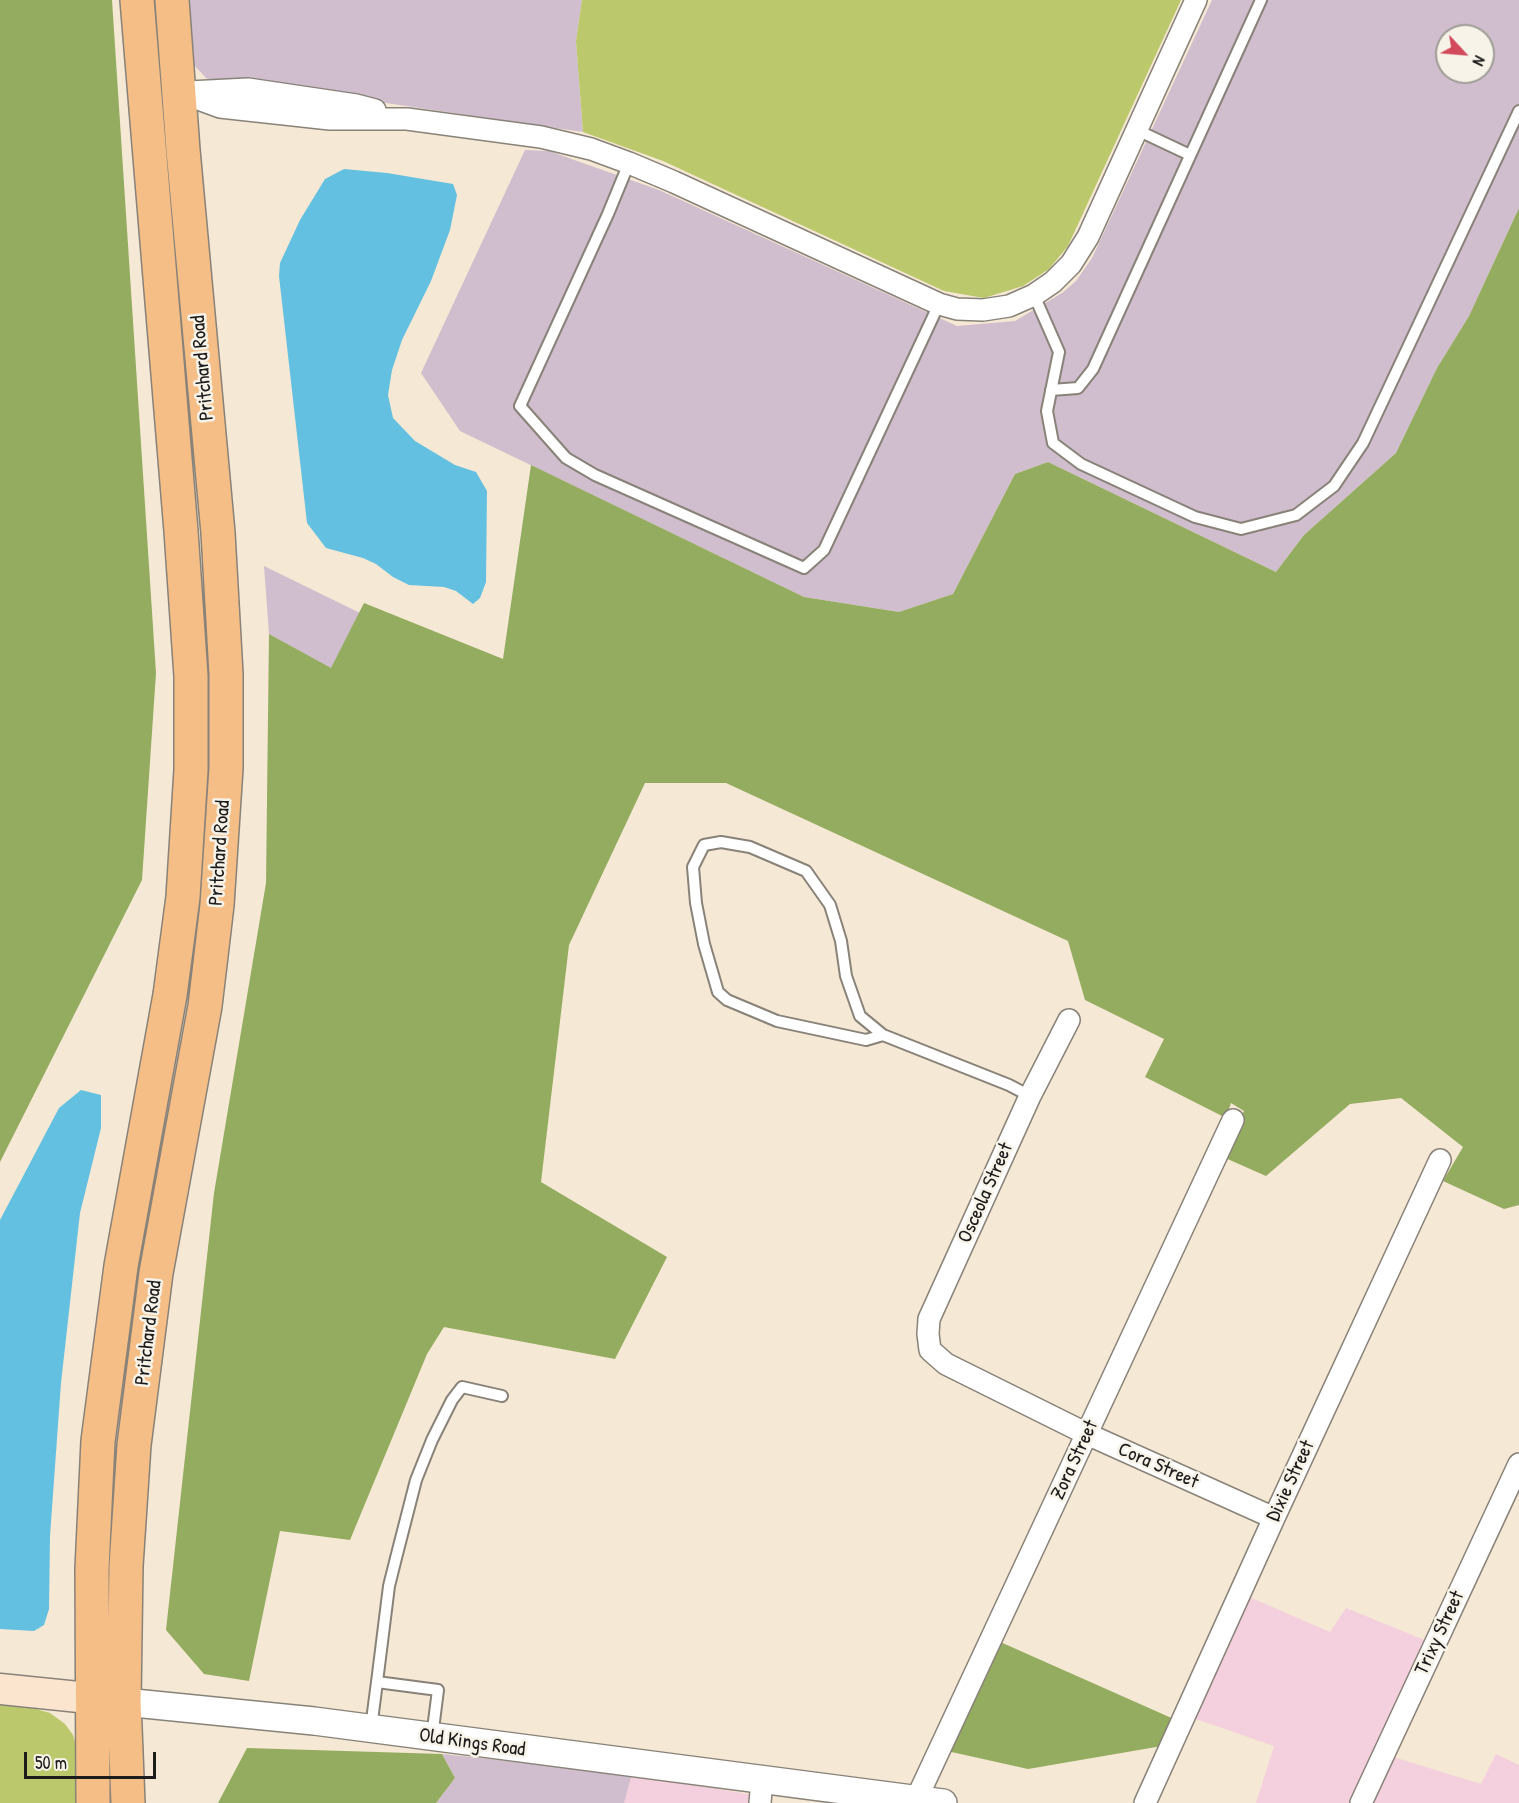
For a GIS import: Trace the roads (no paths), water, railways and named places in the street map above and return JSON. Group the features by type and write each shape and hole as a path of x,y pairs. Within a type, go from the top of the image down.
{"main road":[{"name":"Pritchard Road","path":"93,1803 92,1569 98,1441 121,1266 170,995 183,897 191,770 191,676 181,531 137,0"},
{"path":"151,0 155,69 165,83 179,92"},
{"name":"Pritchard Road","path":"128,1803 124,1702 126,1566 134,1445 156,1273 205,1006 217,905 226,768 226,674 218,533 183,150 172,0"},
{"name":"Old Kings Road","path":"0,1689 124,1702"}],"street":[{"path":"179,92 219,107 330,118 407,119 541,137 591,149 629,163 939,304 957,309 983,310 1009,306 1034,295 1053,282 1071,264 1082,246 1137,130 1196,0"},
{"name":"Osceola Street","path":"946,1364 930,1350 929,1319 1030,1096 1069,1020"},
{"name":"Zora Street","path":"916,1800 1233,1120"},
{"name":"Dixie Street","path":"1146,1803 1274,1518 1440,1160"},
{"name":"Cora Street","path":"946,1364 1087,1434 1274,1518"},
{"name":"Trixy Street","path":"1361,1803 1519,1464"},
{"name":"Old Kings Road","path":"124,1702 432,1737 761,1791 943,1803"}],"lane":[{"path":"1051,390 1078,388 1093,369 1261,0"},
{"path":"1034,295 1059,352 1047,411 1053,443 1081,464 1195,517 1241,529 1296,515 1334,486 1363,444 1519,111"},
{"path":"1137,130 1190,155"},
{"path":"629,163 520,405 566,458 595,475 804,568 824,550 939,304"},
{"path":"883,1035 866,1040 777,1021 727,1000 718,992 704,944 696,903 693,867 704,845 721,842 750,847 778,857 806,871 830,905 841,941 846,976 860,1016 883,1035 1009,1085 1030,1096"},
{"path":"371,1729 389,1586 416,1480 432,1440 452,1400 462,1387 502,1396"},
{"path":"377,1682 438,1690 432,1737"}],"water":[{"path":"344,169 387,173 453,184 457,195 450,230 431,281 402,340 392,370 388,395 393,418 415,441 455,465 476,472 487,491 486,582 480,598 473,604 456,591 444,587 409,585 363,558 326,548 307,523 279,276 280,263 300,220 325,179"},
{"path":"81,1090 101,1095 101,1128 80,1213 61,1383 50,1536 49,1609 44,1625 34,1631 0,1629 0,1220 59,1108"}]}
